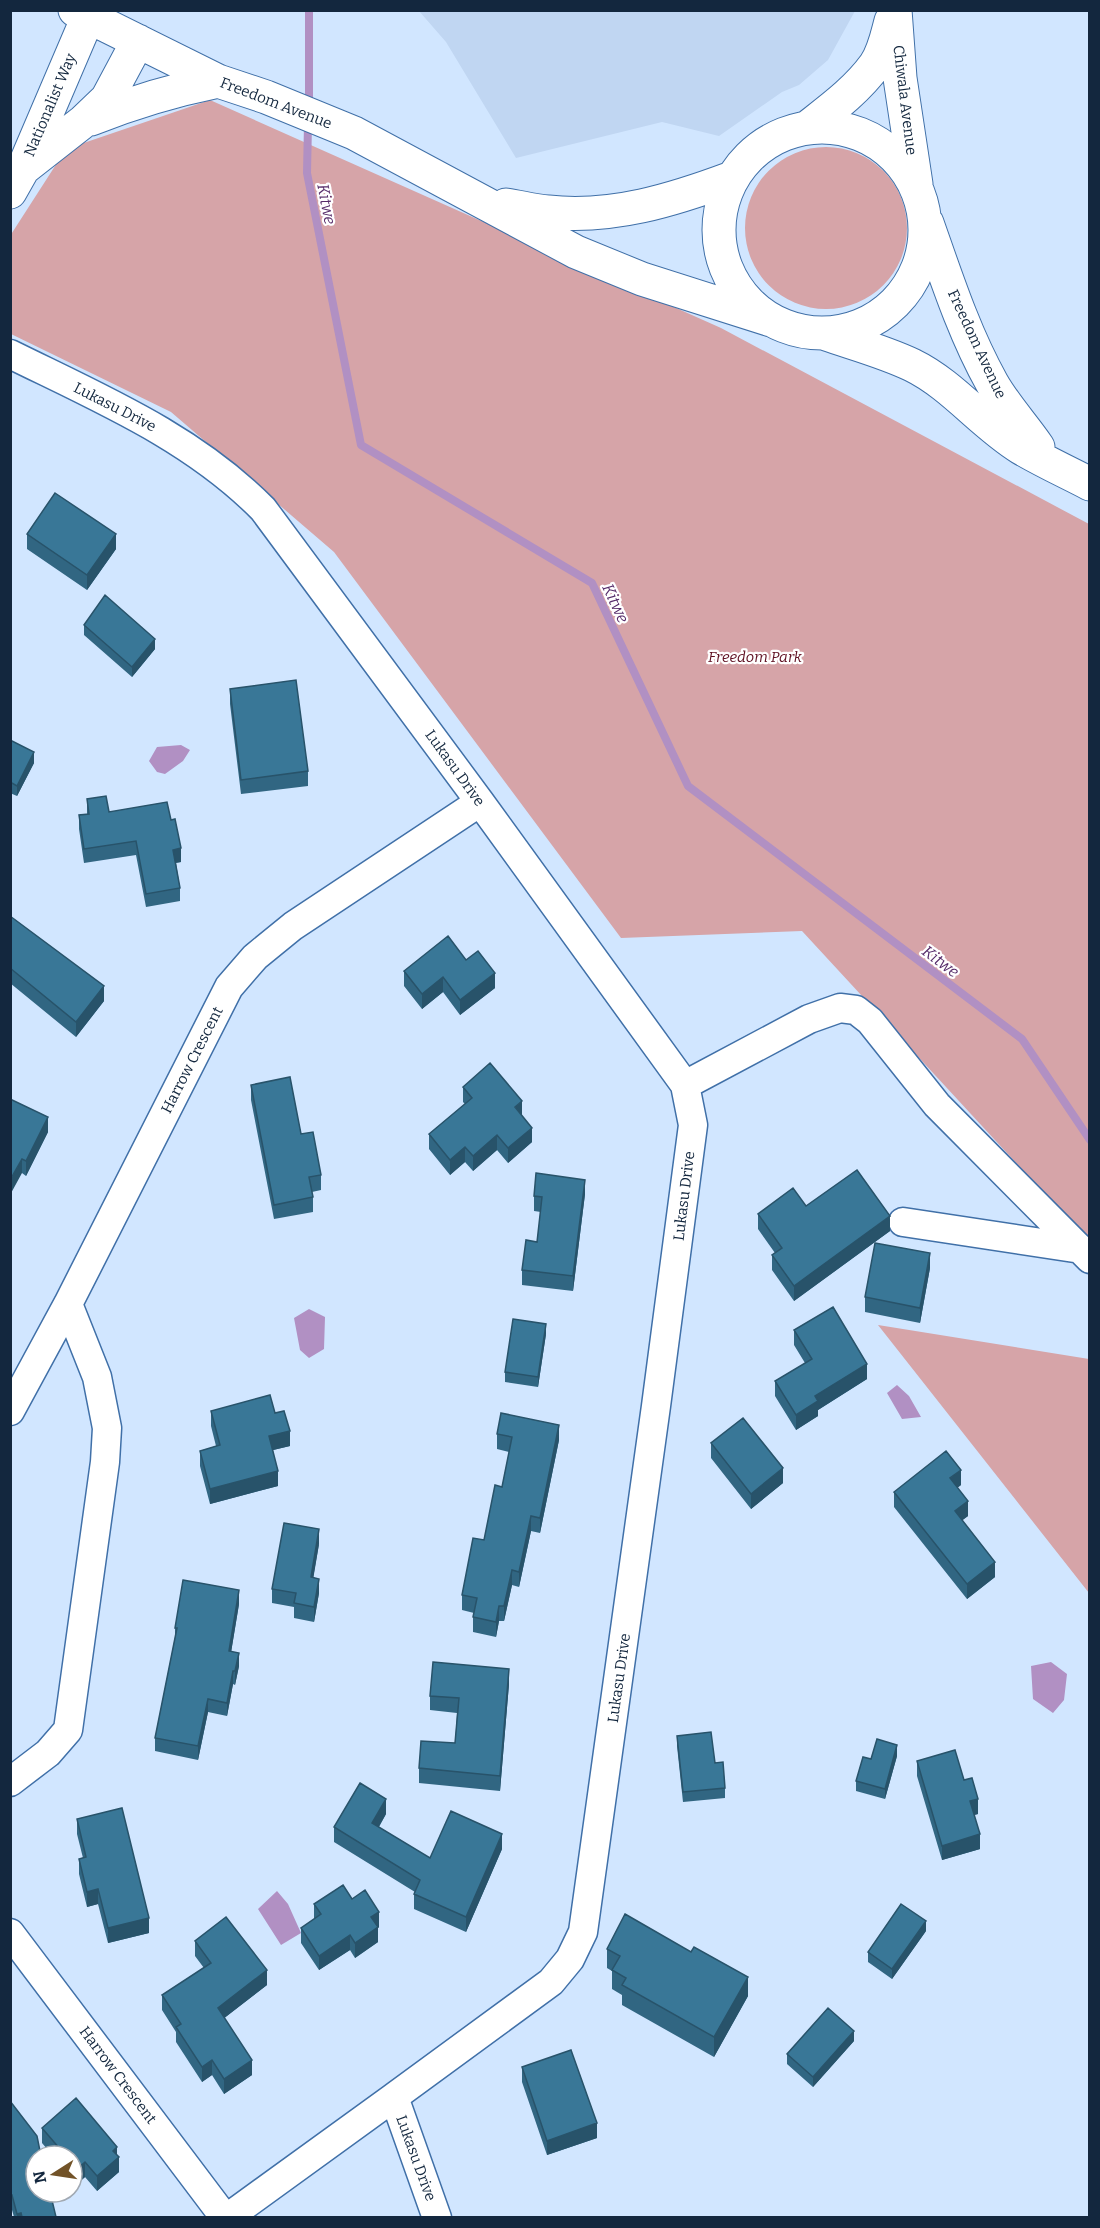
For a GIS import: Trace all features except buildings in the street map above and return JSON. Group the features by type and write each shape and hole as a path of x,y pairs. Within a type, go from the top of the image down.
{"main road":[{"name":"Chiwala Avenue","path":"808,127 853,89 875,65 883,48 894,10"},
{"name":"Chiwala Avenue","path":"894,10 900,78 921,203"},
{"name":"Freedom Avenue","path":"82,14 218,81 266,97 354,134 576,252 642,279 771,321"},
{"name":"Nationalist Way","path":"17,181 82,14"},
{"path":"17,181 107,99 138,41"},
{"path":"84,121 173,90 218,81"},
{"path":"808,127 835,127 861,134 884,147 903,166 921,203 925,245 917,273 901,297 880,317 854,329 826,334 797,332 771,321 745,300 728,273 719,241 721,209 732,178 748,157 780,135 808,127"},
{"name":"Freedom Avenue","path":"475,200 548,212 598,213 651,206 732,178"},
{"name":"Freedom Avenue","path":"921,203 959,314 990,381 1047,461"},
{"name":"Freedom Avenue","path":"826,334 913,365 938,381 1021,448 1089,484"}],"street":[{"name":"Lukasu Drive","path":"10,354 165,433 195,452 246,491 263,509 685,1084 693,1125 583,1932 570,1959 551,1982 394,2097 437,2217"},
{"name":"Harrow Crescent","path":"10,1412 68,1304 229,987 255,957 293,926 480,802"},
{"path":"685,1084 809,1019 840,1008 856,1010 870,1021 937,1105 1085,1254"},
{"path":"903,1222 1085,1254"},
{"path":"10,1782 48,1753 68,1730 105,1462 107,1428 97,1377 68,1304"},
{"name":"Harrow Crescent","path":"10,1933 226,2217"},
{"path":"226,2217 394,2097"}],"shaded area":[{"path":"419,11 855,11 828,60 799,85 782,92 719,136 662,122 516,158 446,42"},
{"path":"181,745 190,750 183,761 165,774 157,772 149,761 157,747"},
{"path":"309,1309 325,1317 324,1349 309,1358 300,1350 294,1318"},
{"path":"897,1385 909,1396 921,1417 902,1419 887,1393"},
{"path":"1051,1662 1067,1674 1064,1700 1053,1713 1033,1699 1031,1666"},
{"path":"277,1891 288,1904 301,1933 281,1945 258,1909"}],"green space":[{"name":"Freedom Park","path":"210,100 721,328 1089,524 1089,1242 802,931 621,938 334,552 171,412 11,334 10,236 66,149"},
{"path":"826,147 857,154 871,161 883,171 893,183 900,197 907,228 900,259 893,273 883,285 871,295 857,302 826,309 795,302 781,295 769,285 759,273 752,259 745,228 752,197 759,183 769,171 781,161 795,154"},
{"path":"878,1325 1089,1359 1089,1593"}],"waterway":[{"name":"Kitwe","path":"309,10 309,106"},
{"name":"Kitwe","path":"308,124 307,173 361,445 592,583 688,786 1022,1039 1090,1140"}]}
